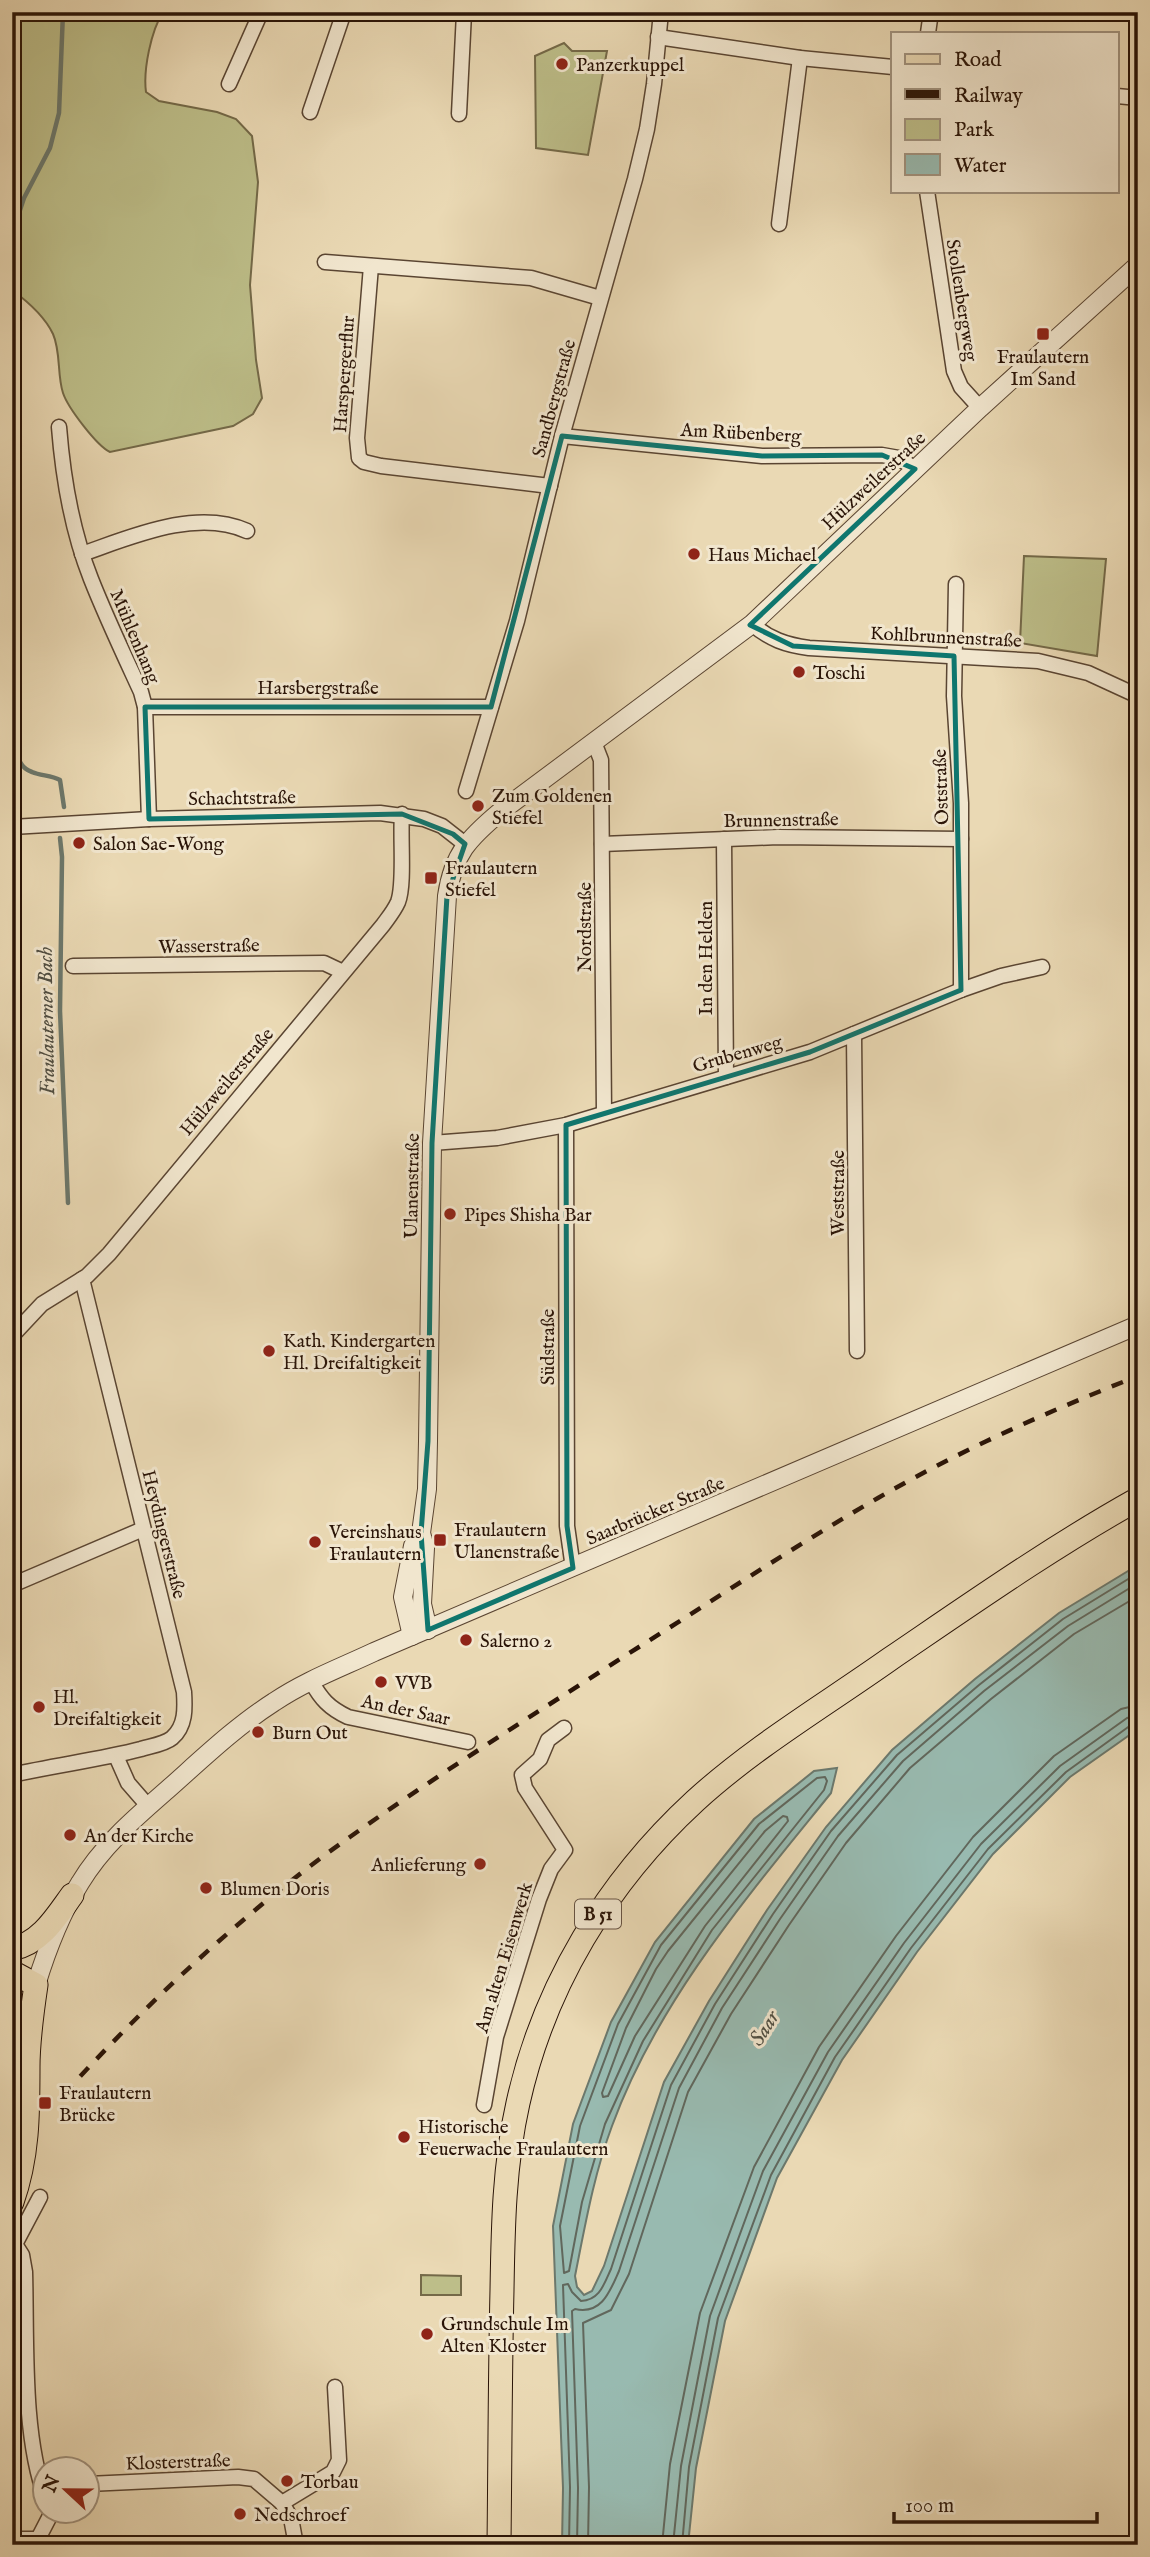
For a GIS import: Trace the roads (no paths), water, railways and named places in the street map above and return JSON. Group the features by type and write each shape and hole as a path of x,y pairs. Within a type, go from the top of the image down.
{"main road":[{"name":"B 51","path":"499,2545 505,2181 524,2079 542,2024 573,1954 633,1865 697,1800 751,1756 962,1610 1138,1499"},
{"path":"12,1949 42,1934 72,1895"},
{"path":"12,1972 36,1985 30,2034 26,2150 12,2202"}],"street":[{"path":"229,84 261,12"},
{"path":"310,112 344,12"},
{"path":"440,12 467,13 459,114"},
{"name":"Sandbergstraße","path":"466,791 520,608 562,436 635,178 647,129 661,12"},
{"path":"928,32 931,12"},
{"path":"658,37 800,58 891,67"},
{"path":"779,224 800,58"},
{"path":"1118,96 1138,98"},
{"name":"Stollenbergweg","path":"927,192 954,371 961,387 980,408"},
{"path":"325,262 531,278 600,298"},
{"name":"Hülzweilerstraße","path":"465,844 500,812 752,624 980,408 1138,265"},
{"name":"Harspergerflur","path":"371,266 357,438 359,458 381,466 550,486"},
{"name":"Mühlenhang","path":"59,427 66,490 82,554 145,707 149,818"},
{"name":"Am Rübenberg","path":"562,436 762,456 883,455 899,458 915,469"},
{"path":"82,554 176,526 223,524 247,531"},
{"name":"Oststraße","path":"956,584 954,656 961,839 961,990"},
{"name":"Kohlbrunnenstraße","path":"752,624 770,638 793,646 1011,658 1060,665 1114,684 1138,696"},
{"name":"Harsbergstraße","path":"145,707 491,707"},
{"name":"Nordstraße","path":"594,742 601,760 604,1112"},
{"name":"Schachtstraße","path":"12,827 149,818 380,813 402,814 442,826 465,844"},
{"name":"Hülzweilerstraße","path":"12,1336 42,1304 82,1279 109,1254 383,925 398,903 401,892 402,814"},
{"name":"Brunnenstraße","path":"603,844 840,837 961,839"},
{"name":"In den Helden","path":"724,839 726,1077"},
{"name":"Ulanenstraße","path":"420,1633 403,1597 413,1546 421,1534 427,1489 432,1143 447,896 450,874 465,844"},
{"name":"Wasserstraße","path":"72,966 324,963 343,972"},
{"name":"Grubenweg","path":"432,1143 497,1138 566,1125 810,1052 961,990 1001,976 1042,967"},
{"name":"Weststraße","path":"854,1034 857,1351"},
{"name":"Südstraße","path":"566,1125 567,1526 573,1567"},
{"name":"Heydingerstraße","path":"12,1774 116,1756 171,1739 179,1730 185,1714 184,1692 82,1279"},
{"name":"Saarbrücker Straße","path":"36,1985 48,1948 72,1895 109,1843 251,1717 311,1681 1138,1325"},
{"path":"12,1585 143,1529"},
{"name":"An der Saar","path":"311,1681 321,1699 332,1709 348,1717 468,1742"},
{"name":"Am alten Eisenwerk","path":"484,2105 496,2037 525,1945 551,1869 565,1850 525,1788 522,1775 540,1759 548,1740 564,1728"},
{"path":"116,1756 128,1783 148,1806"},
{"path":"36,2456 30,2415 25,2272 22,2255 14,2247 40,2197"},
{"path":"296,2545 291,2518 282,2503 333,2472 339,2460 335,2386"},
{"name":"Klosterstraße","path":"102,2483 238,2477 254,2479 282,2503"},
{"path":"12,2539 43,2542"}],"water":[{"name":"Saar","path":"1138,1565 1138,1729 1070,1777 993,1854 917,1952 842,2060 777,2178 725,2321 696,2468 688,2545 562,2545 563,2488 553,2226 573,2124 611,2022 655,1942 754,1819 814,1771 837,1768 831,1793 737,1910 708,1951 654,2035 631,2080 612,2126 590,2200 575,2276 577,2287 584,2295 592,2291 604,2266 664,2082 709,2001 767,1910 826,1827 892,1750 975,1679 1059,1613"}],"waterway":[{"name":"Fraulauterner Bach","path":"12,234 24,198 50,148 59,113 63,12"},
{"name":"Fraulauterner Bach","path":"12,715 15,748 20,763 32,772 60,780 64,807"},
{"name":"Fraulauterner Bach","path":"60,838 60,1011 68,1203"}],"railway":[{"path":"64,2094 158,1997 258,1907 329,1852 438,1777 813,1536 878,1498 1006,1432 1138,1376"}],"place":[{"name":"Panzerkuppel","path":"562,64"},
{"name":"Fraulautern Im Sand","path":"1043,334"},
{"name":"Haus Michael","path":"694,554"},
{"name":"Toschi","path":"799,672"},
{"name":"Zum Goldenen Stiefel","path":"478,806"},
{"name":"Salon Sae-Wong","path":"79,843"},
{"name":"Fraulautern Stiefel","path":"431,878"},
{"name":"Pipes Shisha Bar","path":"450,1214"},
{"name":"Kath. Kindergarten Hl. Dreifaltigkeit","path":"269,1351"},
{"name":"Fraulautern Ulanenstraße","path":"440,1540"},
{"name":"Vereinshaus Fraulautern","path":"315,1542"},
{"name":"Salerno 2","path":"466,1640"},
{"name":"VVB","path":"381,1682"},
{"name":"Hl. Dreifaltigkeit","path":"39,1707"},
{"name":"Burn Out","path":"258,1732"},
{"name":"An der Kirche","path":"70,1835"},
{"name":"Anlieferung","path":"480,1864"},
{"name":"Blumen Doris","path":"206,1888"},
{"name":"Fraulautern Brücke","path":"45,2103"},
{"name":"Historische Feuerwache Fraulautern","path":"404,2137"},
{"name":"Grundschule Im Alten Kloster","path":"427,2334"},
{"name":"Torbau","path":"287,2481"},
{"name":"Nedschroef","path":"240,2514"}]}
